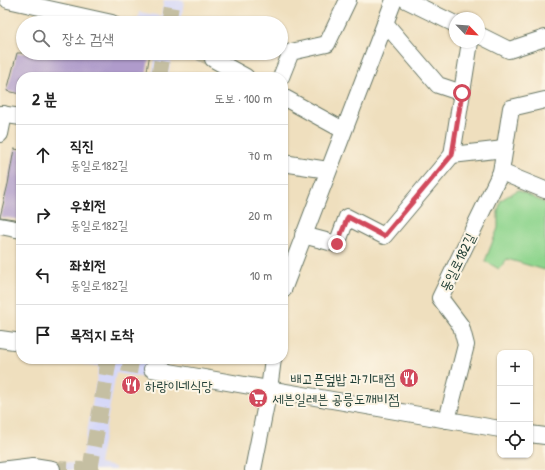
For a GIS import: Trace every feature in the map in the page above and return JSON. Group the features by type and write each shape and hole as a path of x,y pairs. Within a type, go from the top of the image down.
{"street":[{"path":"8,0 80,16"},
{"path":"288,60 291,52 327,44 348,0"},
{"path":"288,276 394,0"},
{"path":"406,0 449,21"},
{"path":"385,23 438,85 462,93"},
{"path":"485,38 509,50 545,38"},
{"path":"303,235 337,244 348,217 384,236 452,155 469,48"},
{"path":"215,60 237,72"},
{"path":"283,72 288,60"},
{"path":"288,100 343,130"},
{"name":"동일로182길","path":"447,420 466,345 461,326 440,298 501,172 511,108 545,100"},
{"path":"0,134 2,114 16,116"},
{"path":"452,155 504,149"},
{"path":"288,164 328,170"},
{"path":"501,172 545,190"},
{"path":"0,226 16,229"},
{"path":"0,341 16,342"},
{"path":"253,470 269,389 272,364"},
{"path":"152,369 497,428"},
{"path":"533,434 545,436"},
{"path":"0,470 33,466 52,469"}],"shaded area":[{"path":"164,0 184,0 182,16 161,16"},
{"path":"139,12 161,16 138,16"},
{"path":"155,60 171,60 169,72 153,72"},
{"path":"83,364 147,364 145,378 116,373 99,464 115,467 115,470 62,470 63,462 81,465 99,366"}],"green space":[{"path":"518,190 545,203 545,270 507,259 499,269 485,261 498,228 498,211 501,200"}],"building":[{"path":"16,57 16,60 149,60 147,72 16,72 16,93 7,91"},
{"path":"14,149 16,149 16,219 0,217"}],"tunnel":[{"path":"169,16 172,0"},
{"path":"160,72 162,60"},
{"path":"90,470 108,364"},
{"path":"126,364 152,369"},
{"path":"52,469 90,470"}],"place":[{"name":"배고픈덮밥 과기대점","path":"409,378"},
{"name":"하랑이네식당","path":"131,385"},
{"name":"세븐일레븐 공릉도깨비점","path":"258,398"}],"route":[{"path":"337,244 348,217 384,236 452,155 462,93"}]}
